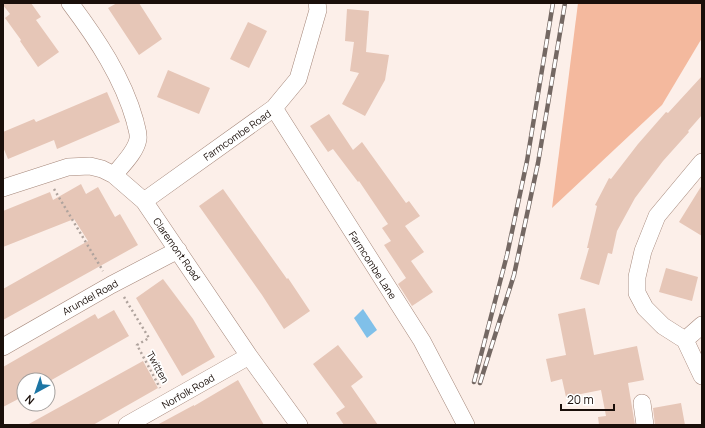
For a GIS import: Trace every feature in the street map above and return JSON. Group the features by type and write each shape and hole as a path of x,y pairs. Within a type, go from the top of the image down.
{"street":[{"path":"70,3 87,26 113,68 130,104 138,133 138,141 135,148 114,175"},
{"name":"Farmcombe Road","path":"144,201 274,108 298,79 318,10 317,3"},
{"name":"Farmcombe Lane","path":"274,108 422,342 466,425"},
{"path":"702,162 657,216 643,250 637,277 637,293 645,308 663,326 685,340 702,376"},
{"name":"Claremont Road","path":"3,188 68,166 90,166 102,169 114,175 144,201 249,356 299,425"},
{"name":"Arundel Road","path":"3,346 178,250"},
{"path":"685,340 702,325"},
{"name":"Norfolk Road","path":"127,425 249,356"},
{"path":"642,403 645,425"}],"path":[{"name":"Twitten","path":"44,173 148,338 137,345 168,402"}],"shaded area":[{"path":"578,3 702,3 702,38 662,105 552,208"}],"water":[{"path":"363,309 377,330 367,338 354,318"}],"building":[{"path":"3,3 31,3 41,17 36,20 59,52 38,67 5,18 10,14"},
{"path":"117,3 139,3 162,39 139,55 108,8"},
{"path":"347,9 369,11 366,52 389,55 385,80 365,116 342,104 359,73 350,71 354,42 345,41"},
{"path":"248,22 267,31 249,68 230,59"},
{"path":"168,70 210,88 199,114 157,97"},
{"path":"702,76 702,115 663,161 635,198 617,231 612,254 608,253 599,285 580,279 589,248 587,248 597,206 595,205 609,178 611,179 638,144 666,112 668,113"},
{"path":"107,92 120,122 57,149 54,140 8,159 3,147 3,132 34,119 36,122"},
{"path":"329,114 353,150 362,142 406,203 409,201 420,216 405,226 424,252 411,261 433,292 412,306 398,284 406,278 384,245 391,241 382,228 388,224 359,181 358,182 333,149 328,152 310,126"},
{"path":"81,184 86,194 98,187 115,217 120,214 138,245 3,320 3,289 88,241 74,219 3,247 3,211 50,192 53,200"},
{"path":"702,185 702,236 679,222"},
{"path":"223,189 287,279 288,278 310,311 284,329 262,295 199,206"},
{"path":"666,268 698,277 692,301 659,292"},
{"path":"163,279 193,319 215,357 182,376 136,298"},
{"path":"585,308 594,355 637,346 644,380 628,383 635,425 599,425 598,417 606,416 601,390 566,397 562,379 551,382 546,359 566,355 558,314"},
{"path":"114,310 129,336 56,377 56,372 16,372 16,400 3,407 3,367 95,314 98,319"},
{"path":"338,345 363,377 351,386 378,425 344,425 336,413 345,407 313,364"},
{"path":"143,361 158,388 93,425 27,425 51,412 56,412 56,409"},
{"path":"238,380 264,425 157,425 194,406"},
{"path":"681,403 685,425 655,425 653,408"}],"railway":[{"path":"474,382 507,255 527,161 553,3"},
{"path":"480,383 514,275 538,163 565,3"}]}
